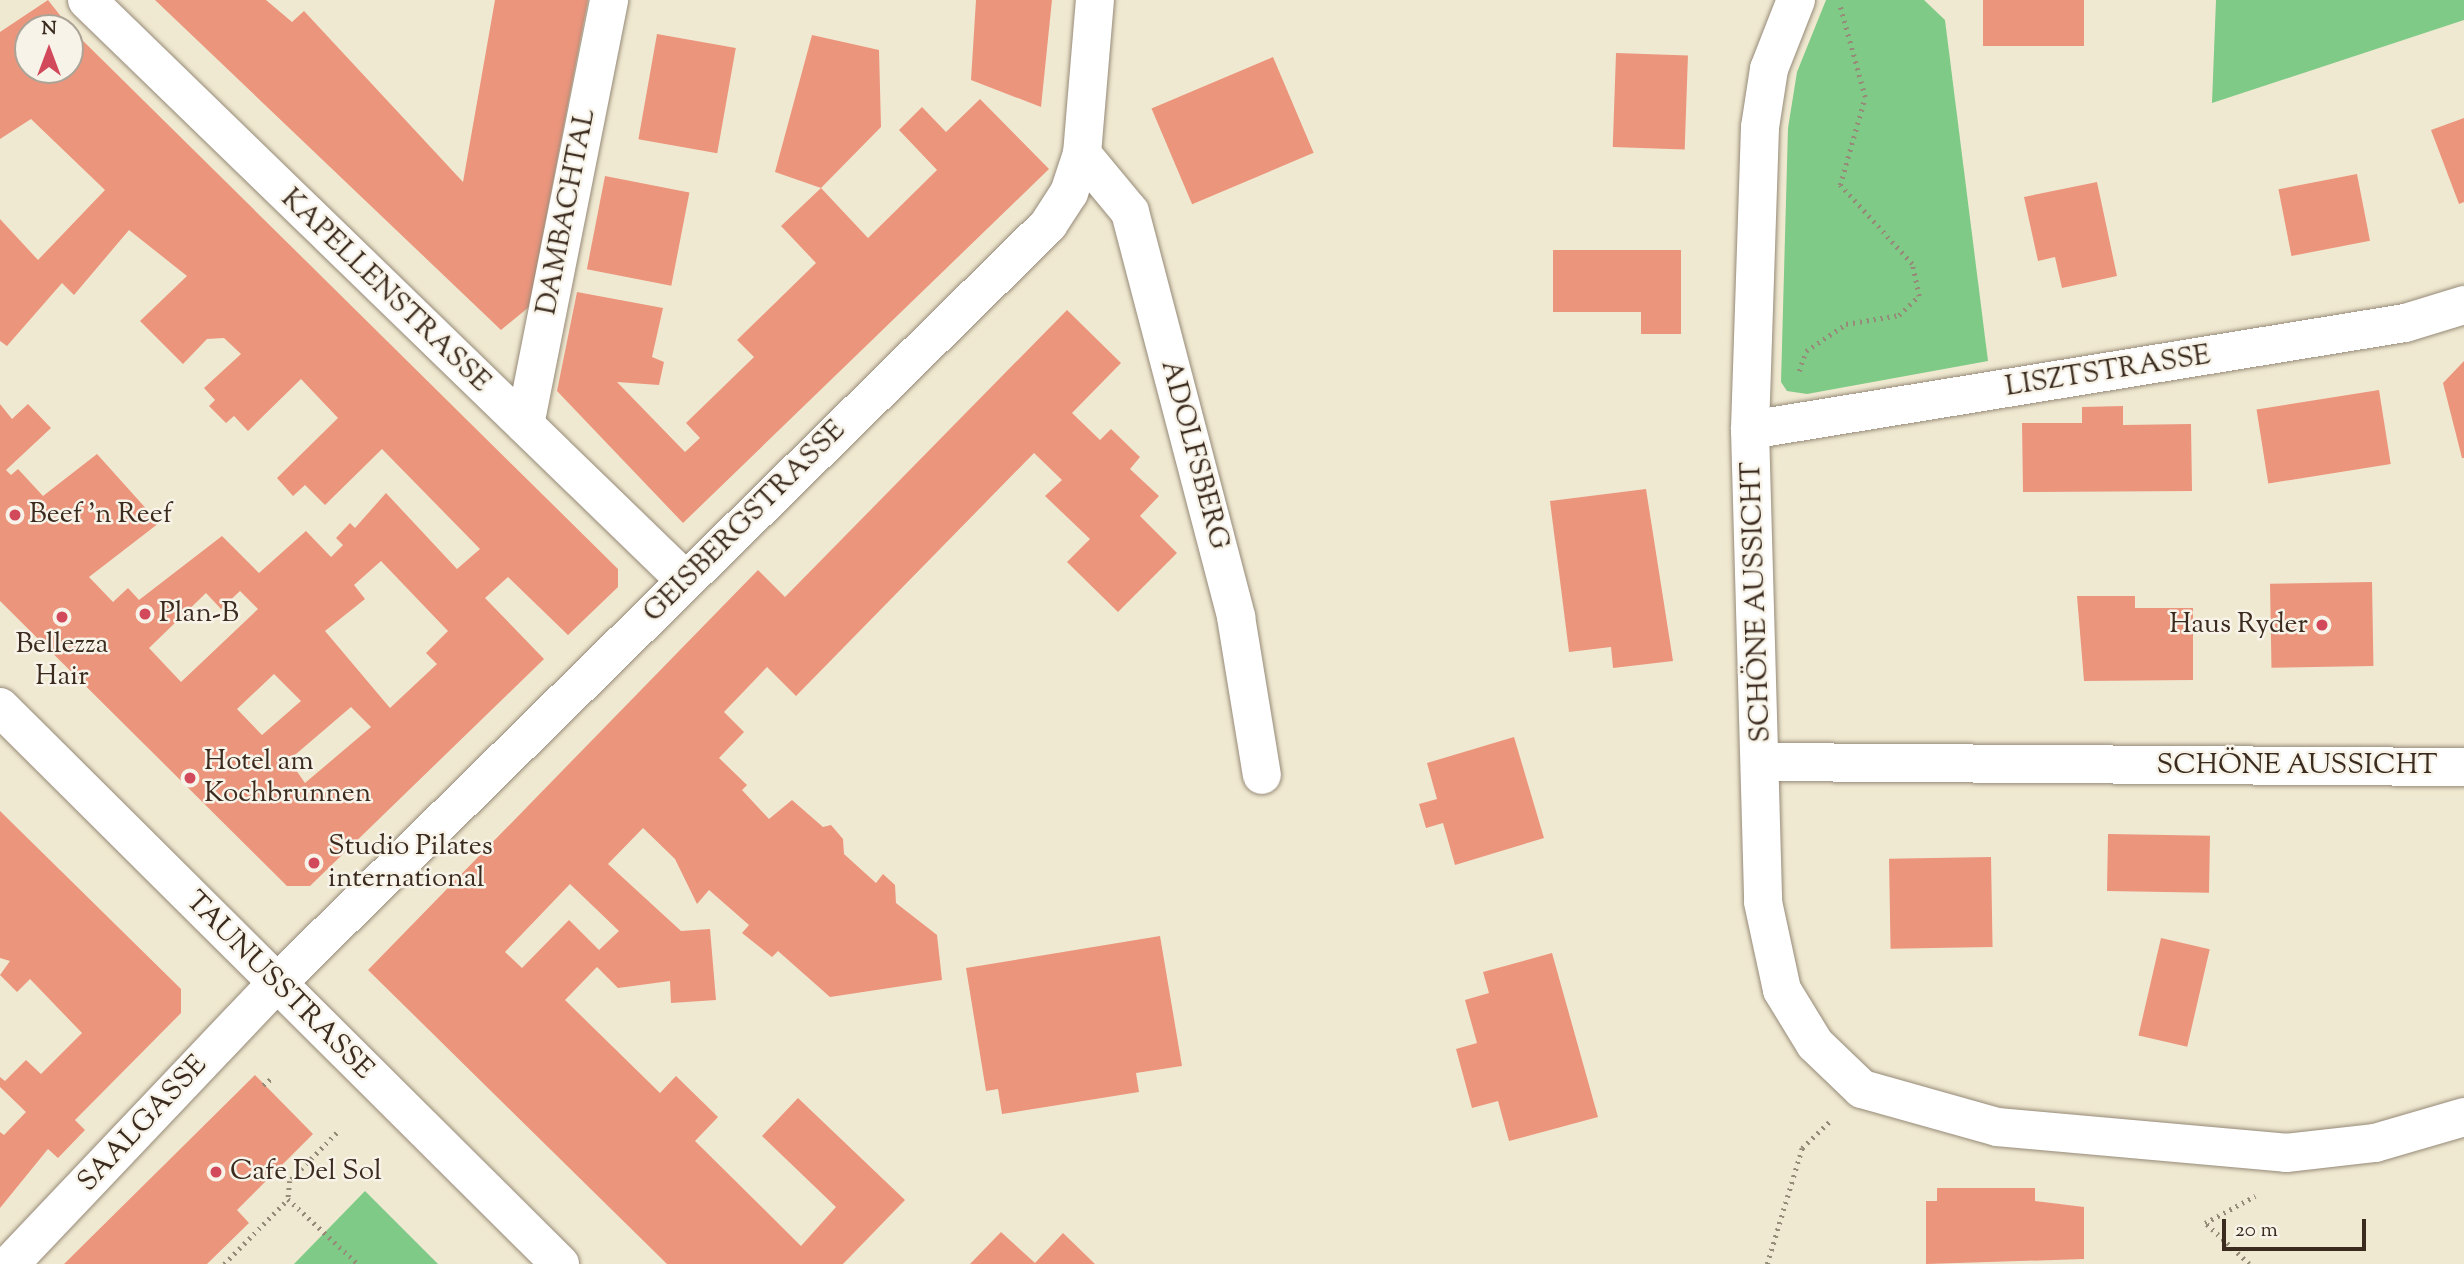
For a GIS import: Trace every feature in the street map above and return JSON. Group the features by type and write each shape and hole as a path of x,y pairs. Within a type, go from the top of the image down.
{"street":[{"name":"KAPELLENSTRASSE","path":"87,0 686,580"},
{"name":"DAMBACHTAL","path":"525,425 609,0"},
{"name":"GEISBERGSTRASSE","path":"276,984 1048,225 1069,193 1082,154 1095,0"},
{"name":"SCHÖNE AUSSICHT","path":"1796,0 1769,68 1760,127 1765,427 1763,762 2464,767"},
{"name":"ADOLFSBERG","path":"1082,154 1129,212 1236,617 1262,775"},
{"name":"LISZTSTRASSE","path":"1765,427 2405,323 2464,305"},
{"name":"TAUNUSSTRASSE","path":"0,707 560,1264"},
{"path":"1763,762 1763,902 1782,990 1815,1044 1863,1089 1927,1112 1997,1127 2286,1153 2375,1143 2464,1117"},
{"name":"SAALGASSE","path":"10,1264 276,984"}],"path":[{"path":"1765,427 1806,351 1846,324 1899,315 1919,296 1912,264 1840,185 1865,97 1850,24 1837,0"},
{"path":"263,1086 272,1078"},
{"path":"1767,1264 1802,1148 1863,1089"},
{"path":"224,1264 288,1199 290,1181 337,1133"},
{"path":"2249,1264 2205,1223 2266,1190"},
{"path":"288,1199 358,1264"}],"green space":[{"path":"1826,0 1924,0 1945,20 1988,361 1807,394 1787,391 1781,382 1788,128 1797,72"},
{"path":"2216,0 2464,0 2464,20 2212,103"},
{"path":"365,1191 438,1264 294,1264"}],"building":[{"path":"48,0 59,14 27,14"},
{"path":"155,0 266,0 292,22 304,11 463,182 495,0 588,0 529,307 501,330"},
{"path":"976,0 1052,0 1041,107 971,80"},
{"path":"1983,0 2084,0 2084,46 1983,46"},
{"path":"14,23 14,84 84,84 84,42 618,569 618,587 568,635 508,577 485,598 544,659 310,886 287,886 0,601 0,404 12,419 28,404 51,428 6,470 11,475 18,469 43,496 97,454 159,523 89,577 113,602 128,588 139,600 222,536 259,573 306,531 331,557 343,545 336,538 350,523 355,528 386,493 457,569 480,549 382,449 325,505 305,485 293,496 277,478 338,418 301,379 248,431 234,416 226,423 209,406 215,400 204,388 241,354 224,338 207,339 183,364 140,321 187,276 129,230 74,295 62,283 7,346 0,341 0,219 38,260 105,190 31,119 0,139 0,32","holes":["381,561 448,631 426,653 437,664 390,708 325,631 365,599 354,585","240,591 258,609 181,682 149,648 206,593 221,609","274,674 301,701 262,735 237,709","351,707 371,727 305,783 289,760"]},
{"path":"657,34 736,48 717,153 638,139"},
{"path":"812,35 879,50 881,127 821,188 775,172"},
{"path":"1616,53 1688,56 1685,149 1613,147"},
{"path":"1273,57 1314,153 1192,204 1151,109"},
{"path":"980,99 1049,169 683,523 557,391 577,292 663,308 652,357 664,362 659,385 617,382 685,452 700,438 686,423 754,357 737,340 816,263 781,226 821,188 868,238 937,170 899,130 922,107 946,132"},
{"path":"2464,118 2464,202 2459,204 2431,130"},
{"path":"2357,174 2370,241 2291,256 2278,189"},
{"path":"605,176 689,192 671,286 587,269"},
{"path":"2097,182 2117,276 2062,288 2055,257 2038,261 2024,197"},
{"path":"1553,250 1681,250 1681,334 1641,334 1641,312 1553,312"},
{"path":"1067,310 1121,363 1072,413 1100,440 1111,429 1140,457 1130,469 1159,496 1140,516 1177,553 1118,612 1067,562 1090,539 1045,496 1062,480 1034,453 796,696 767,667 724,712 744,732 719,758 747,785 742,790 769,819 792,800 823,827 831,825 843,839 844,854 876,883 883,874 895,885 896,903 937,935 942,980 830,997 778,951 772,957 742,933 749,925 709,890 697,904 675,859 643,828 608,864 681,931 710,929 716,1000 671,1003 670,981 618,988 597,967 565,1000 660,1093 676,1076 718,1117 695,1141 801,1246 836,1207 762,1136 798,1098 905,1200 843,1264 667,1264 368,970 758,570 785,597","holes":["570,884 619,931 599,950 569,920 522,968 505,952"]},
{"path":"2464,361 2464,458 2462,458 2443,383"},
{"path":"2379,390 2391,464 2268,483 2257,409"},
{"path":"2123,406 2123,425 2191,424 2192,491 2023,492 2022,423 2082,423 2082,407"},
{"path":"1646,489 1673,661 1613,668 1611,647 1569,652 1550,501"},
{"name":"Haus Ryder","path":"2372,582 2373,666 2271,668 2270,584"},
{"path":"2077,596 2135,596 2135,608 2193,608 2193,680 2084,681"},
{"path":"1514,737 1544,838 1455,865 1443,823 1426,828 1419,804 1437,799 1427,763"},
{"path":"0,811 181,989 181,1013 75,1120 85,1130 58,1158 48,1149 0,1208 0,1132 4,1135 26,1112 0,1087 0,1077 5,1081 26,1060 41,1074 82,1033 30,979 17,992 0,975 10,961 0,958"},
{"path":"2108,834 2210,836 2209,893 2107,891"},
{"path":"1991,857 1993,947 1891,949 1889,859"},
{"path":"1160,936 1182,1066 1136,1073 1139,1092 1002,1114 998,1089 986,1091 966,968"},
{"path":"2161,938 2210,949 2187,1047 2139,1035"},
{"path":"1552,953 1598,1117 1509,1141 1498,1101 1472,1108 1456,1049 1477,1043 1465,1000 1489,993 1483,972"},
{"name":"Cafe Del Sol","path":"255,1075 313,1134 237,1210 249,1223 207,1264 64,1264"},
{"path":"1937,1188 2035,1188 2035,1201 2084,1207 2084,1259 1926,1264 1926,1201 1937,1201"},
{"path":"1001,1232 1035,1263 1063,1233 1095,1264 970,1264"}],"place":[{"name":"Beef 'n Reef","path":"15,515"},
{"name":"Plan-B","path":"145,614"},
{"name":"Bellezza Hair","path":"62,617"},
{"name":"Haus Ryder","path":"2322,625"},
{"name":"Hotel am Kochbrunnen","path":"190,778"},
{"name":"Studio Pilates international","path":"314,863"},
{"name":"Cafe Del Sol","path":"216,1172"}]}
